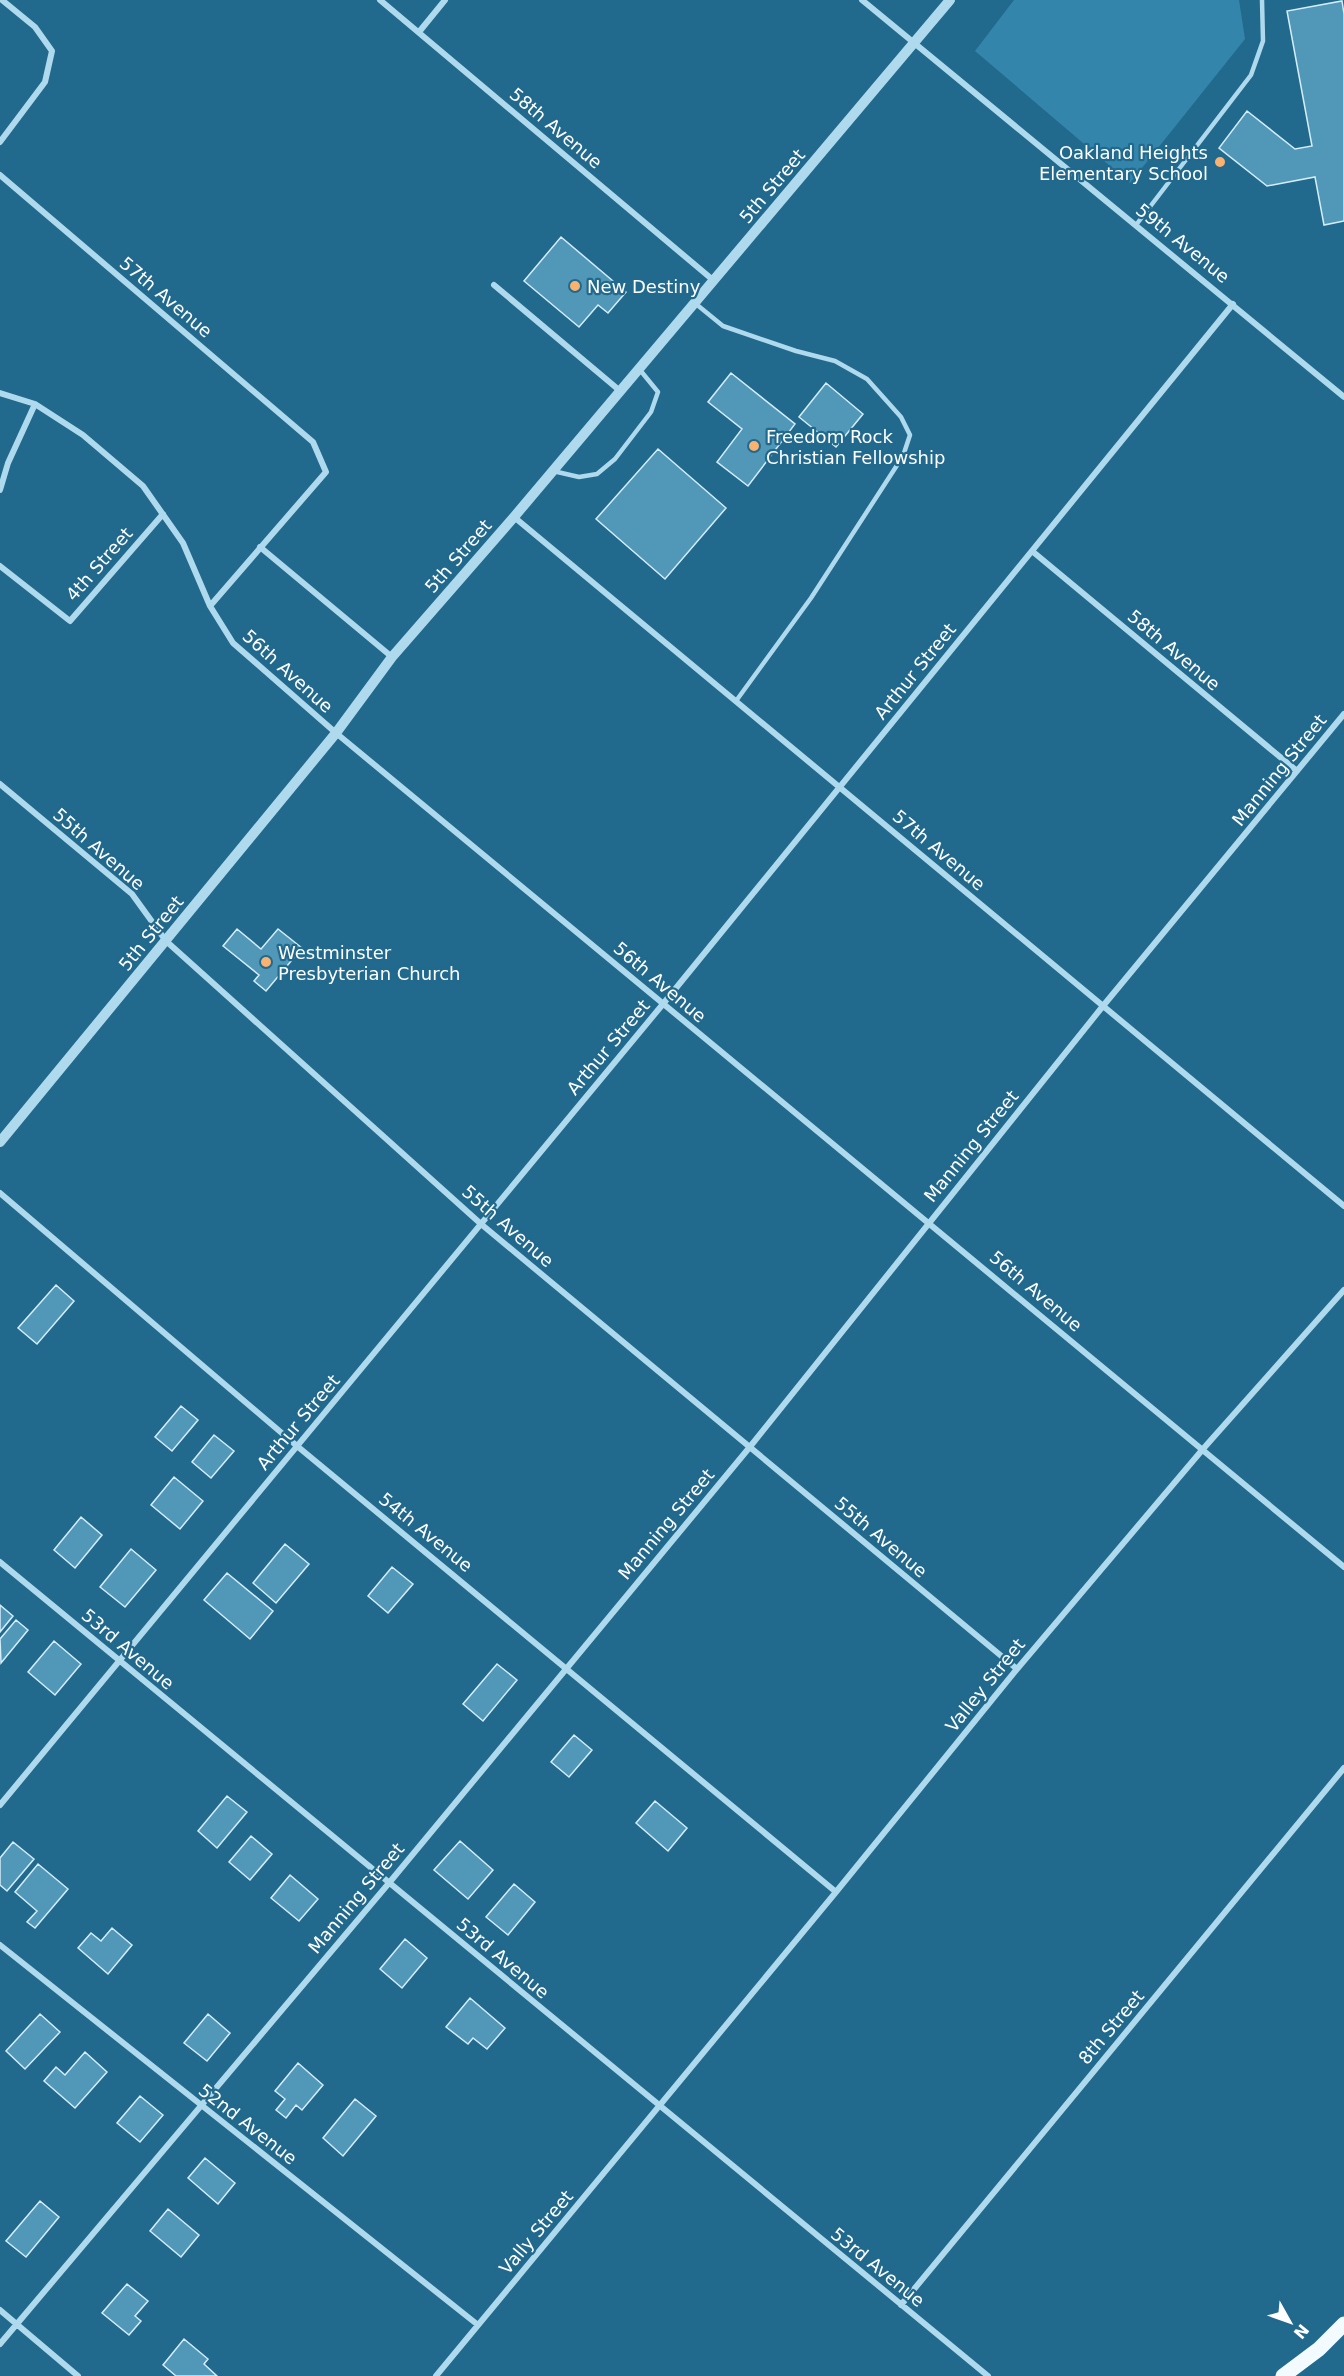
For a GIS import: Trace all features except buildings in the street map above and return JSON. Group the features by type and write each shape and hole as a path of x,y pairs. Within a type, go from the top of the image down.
{"main road":[{"path":"1282,2376 1319,2349 1344,2324"}],"street":[{"path":"0,142 45,82 52,51 35,27 2,0"},
{"name":"58th Avenue","path":"380,0 713,280"},
{"path":"419,32 445,0"},
{"name":"59th Avenue","path":"862,0 1344,397"},
{"name":"5th Street","path":"0,1142 336,733 392,657 514,517 950,0"},
{"name":"57th Avenue","path":"0,175 313,442 326,472 260,546"},
{"path":"494,285 619,390"},
{"name":"Arthur Street","path":"0,1805 663,1004 1233,304"},
{"name":"56th Avenue","path":"0,393 35,405 83,435 143,486 183,543 210,606 233,643 336,733 1344,1568"},
{"path":"0,490 8,463 35,405"},
{"name":"4th Street","path":"0,566 70,621 163,514"},
{"name":"57th Avenue","path":"514,517 1344,1206"},
{"path":"210,606 260,546 392,657"},
{"name":"58th Avenue","path":"1032,551 1297,771"},
{"name":"Manning Street","path":"0,2344 389,1882 749,1448 1103,1006 1344,714"},
{"name":"55th Avenue","path":"0,784 132,894 166,941 481,1224 1017,1669"},
{"name":"54th Avenue","path":"0,1193 297,1446 567,1667 836,1892"},
{"name":"Valley Street","path":"659,2107 1017,1669 1203,1449 1344,1290"},
{"name":"53rd Avenue","path":"0,1562 988,2376"},
{"name":"8th Street","path":"901,2306 1344,1768"},
{"name":"52nd Avenue","path":"0,1945 478,2325"},
{"name":"Vally Street","path":"435,2376 659,2107"},
{"path":"0,2310 78,2376"}],"lane":[{"path":"1137,225 1251,75 1263,40 1262,0"},
{"path":"694,303 723,326 796,351 835,361 867,379 901,417 910,435 903,456 811,598 736,701"},
{"path":"552,471 579,477 597,474 615,459 651,412 658,392 638,368"}],"shaded area":[{"path":"1014,0 1239,0 1245,39 1130,183 975,51"}],"place":[{"name":"Oakland Heights Elementary School","path":"1220,162"},
{"name":"New Destiny","path":"575,286"},
{"name":"Freedom Rock Christian Fellowship","path":"754,446"},
{"name":"Westminster Presbyterian Church","path":"266,962"}]}
